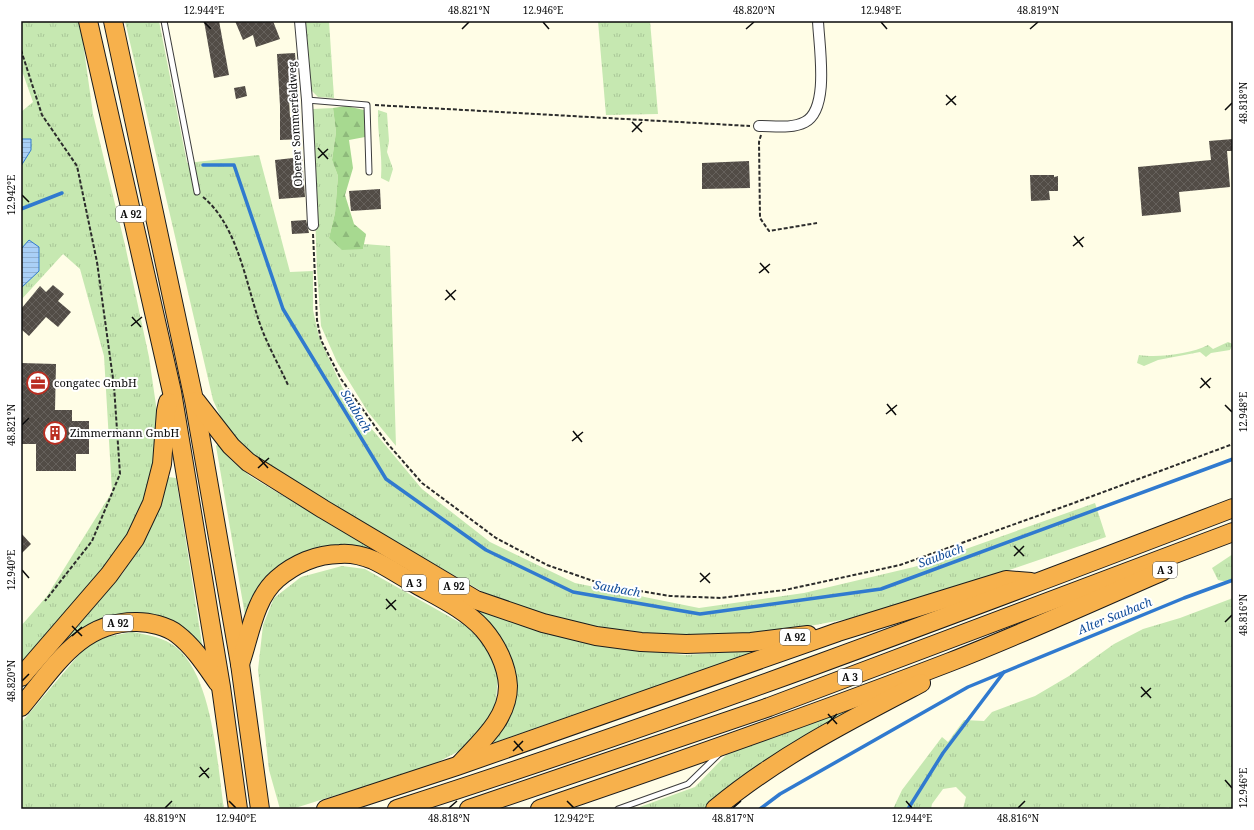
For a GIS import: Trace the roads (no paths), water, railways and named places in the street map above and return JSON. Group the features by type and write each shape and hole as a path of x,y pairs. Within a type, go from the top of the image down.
{"highway":[{"name":"A 92","path":"88,21 172,392 221,687 238,809"},
{"name":"A 92","path":"113,21 194,400 240,664 260,809"},
{"path":"21,677 109,575 135,539 152,503 161,470 166,411 172,392"},
{"name":"A 92","path":"194,400 231,446 248,462 268,476 476,600 523,617 596,636 641,642 686,644 751,642 838,632"},
{"name":"A 3","path":"397,809 762,685 1233,508"},
{"name":"A 3","path":"540,809 728,745 951,662 1196,557 1230,533"},
{"name":"A 3","path":"469,809 769,707 1230,533"},
{"name":"A 3","path":"240,664 259,604 269,587 276,579 305,561 327,554 352,554 373,560 470,616 492,640 502,659 508,686 502,711 486,737 457,766"},
{"name":"A 3","path":"326,809 457,766 838,632 1006,580 1036,583"},
{"name":"A 92","path":"21,707 72,647 87,635 113,624 130,622 145,622 176,633 188,644 221,687"},
{"name":"A 3","path":"715,809 739,789 797,751 935,675 951,662"}],"street":[{"name":"Oberer Sommerfeldweg","path":"300,21 307,100 313,225"},
{"path":"759,126 794,126 805,122 816,112 820,102 821,86 818,21"}],"lane":[{"path":"164,21 197,192"},
{"path":"307,100 368,105 369,172"},
{"path":"618,809 688,784 728,745"}],"water":[{"path":"21,139 31,139 31,150 21,166"},
{"path":"29,240 39,247 39,271 21,288 21,249"}],"waterway":[{"name":"Saubach","path":"203,165 234,165 283,309 386,479 486,550 573,592 700,614 881,589 1233,459"},
{"name":"Saubach","path":"21,209 62,193"},
{"name":"Alter Saubach","path":"760,809 780,794 968,687 1184,598 1233,580"},
{"path":"908,809 943,753 1004,672"}],"place":[{"name":"congatec GmbH","path":"38,383"},
{"name":"Zimmermann GmbH","path":"55,433"}]}
